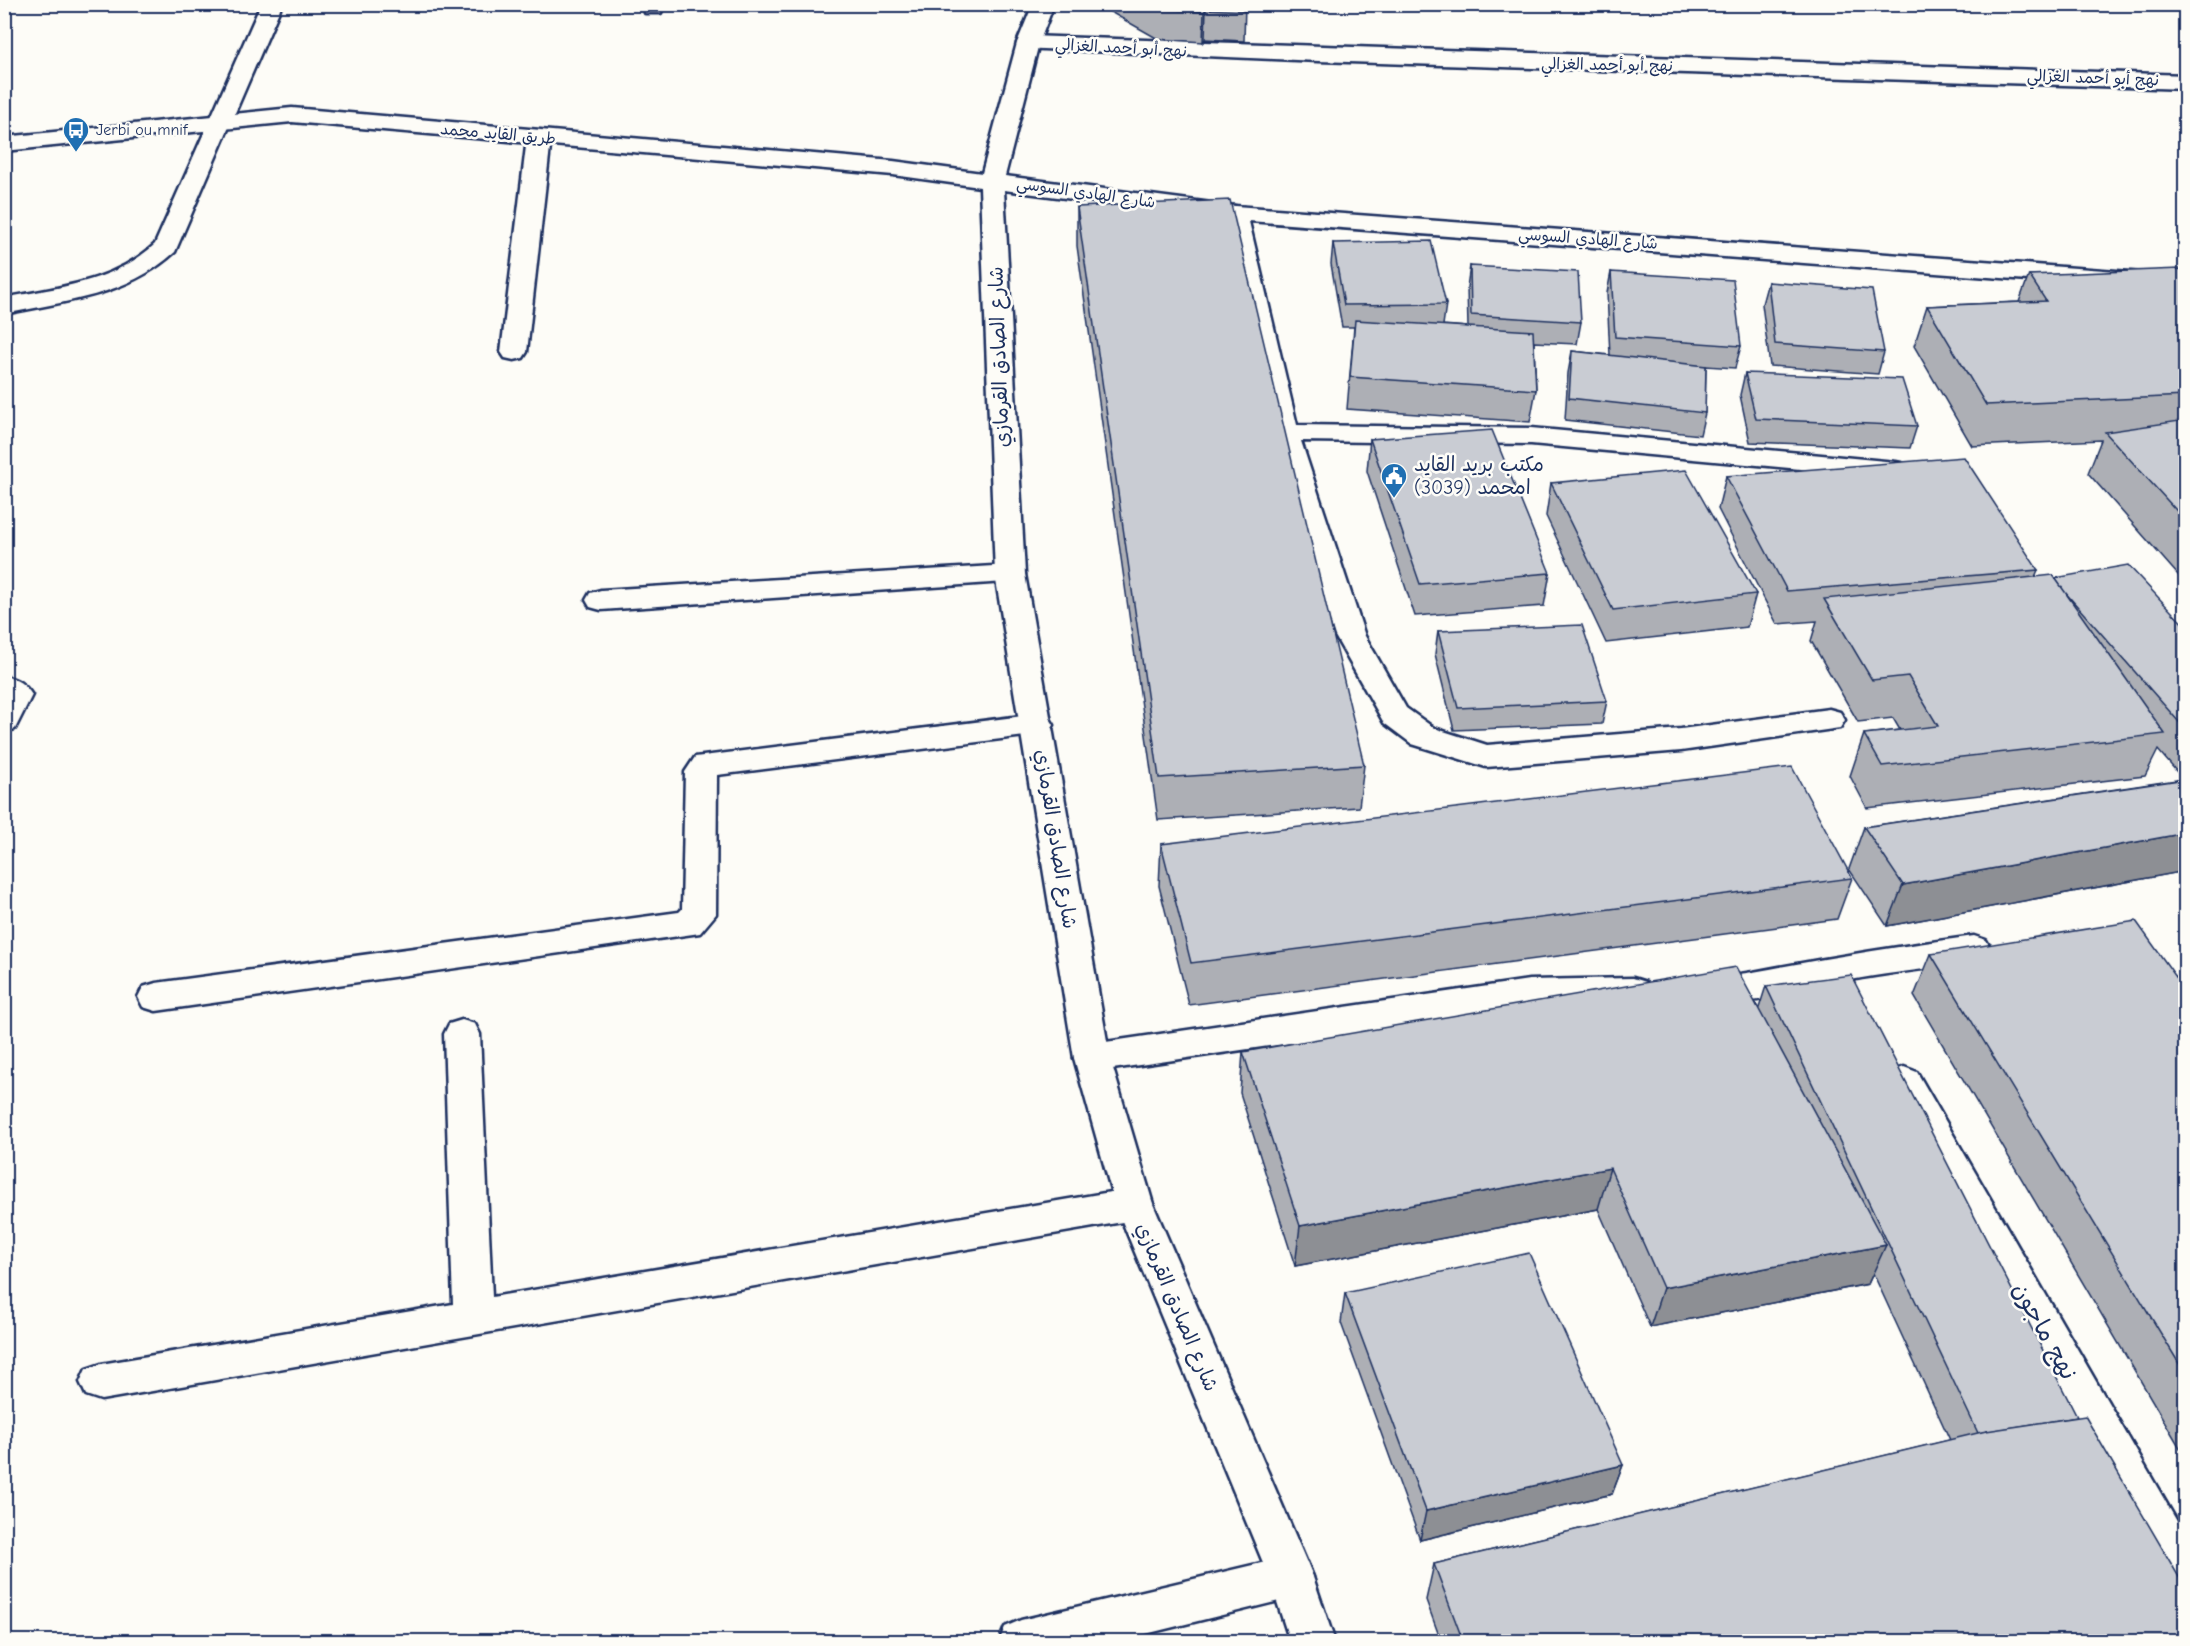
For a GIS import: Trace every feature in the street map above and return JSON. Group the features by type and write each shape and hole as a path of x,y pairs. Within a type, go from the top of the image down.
{"street":[{"path":"4,306 76,292 121,279 143,267 166,247 272,4"},
{"name":"شارع الصادق القرمازي","path":"1044,4 1028,43 992,179 1004,484 1010,574 1038,724 1092,1058 1134,1204 1291,1577 1313,1641"},
{"name":"نهج أبو أحمد الغزالي","path":"1028,43 1311,56 1900,70 2186,82"},
{"name":"طريق القايد محمد","path":"4,144 292,115 882,166 992,179"},
{"path":"514,351 539,138"},
{"name":"شارع الهادي السوسي","path":"992,179 1235,213 2186,284"},
{"path":"1235,213 1284,433 1350,636 1395,715 1423,736 1486,756 1681,740 1828,720"},
{"path":"1284,433 1531,436 1925,473"},
{"path":"601,600 1010,574"},
{"path":"4,686 16,695 4,721"},
{"path":"156,997 688,924 699,914 702,772 706,765 1038,724"},
{"path":"1092,1058 1529,994 1731,990 1859,965 2011,944"},
{"path":"462,1034 473,1317"},
{"name":"نهج ماجون","path":"1904,1082 2186,1580"},
{"path":"101,1382 1134,1204"},
{"path":"1021,1641 1291,1577"}],"building":[{"path":"1150,4 1245,4 1245,11 1206,9 1204,12 1158,9"},
{"path":"1230,200 1364,765 1159,778 1077,207"},
{"path":"1431,241 1446,304 1344,305 1333,243"},
{"path":"1470,266 1578,272 1581,322 1471,315"},
{"path":"2180,269 2186,275 2186,396 1986,405 1927,306 2046,301 2029,275"},
{"path":"1611,272 1733,280 1741,346 1615,337"},
{"path":"1768,282 1872,290 1884,352 1775,344"},
{"path":"1355,320 1533,331 1536,390 1350,377"},
{"path":"1572,351 1706,366 1705,413 1569,398"},
{"path":"1745,373 1902,379 1917,426 1756,419"},
{"path":"2186,420 2186,521 2105,432"},
{"path":"1492,430 1550,573 1420,584 1370,439"},
{"path":"1964,457 2038,570 1787,591 1726,476"},
{"path":"1686,470 1756,594 1613,610 1551,483"},
{"path":"2128,565 2186,627 2186,730 2055,578"},
{"path":"2053,575 2165,734 1882,766 1864,734 1938,726 1908,676 1872,680 1824,599"},
{"path":"1582,625 1607,701 1458,708 1438,631"},
{"path":"1792,767 1852,878 1191,963 1161,844"},
{"path":"2186,779 2186,833 1903,885 1864,827"},
{"path":"2136,921 2186,991 2186,1375 1931,954"},
{"path":"1736,967 1886,1245 1663,1288 1610,1168 1300,1226 1243,1052"},
{"path":"1851,975 2077,1417 1978,1433 1766,986"},
{"path":"1529,1253 1623,1465 1426,1511 1345,1293"},
{"path":"2085,1416 2186,1589 2186,1641 1463,1641 1434,1564 1986,1431"}],"place":[{"name":"Jerbi ou mnif","path":"76,153"},
{"name":"مكتب بريد القايد امحمد (3039)","path":"1394,499"}]}
